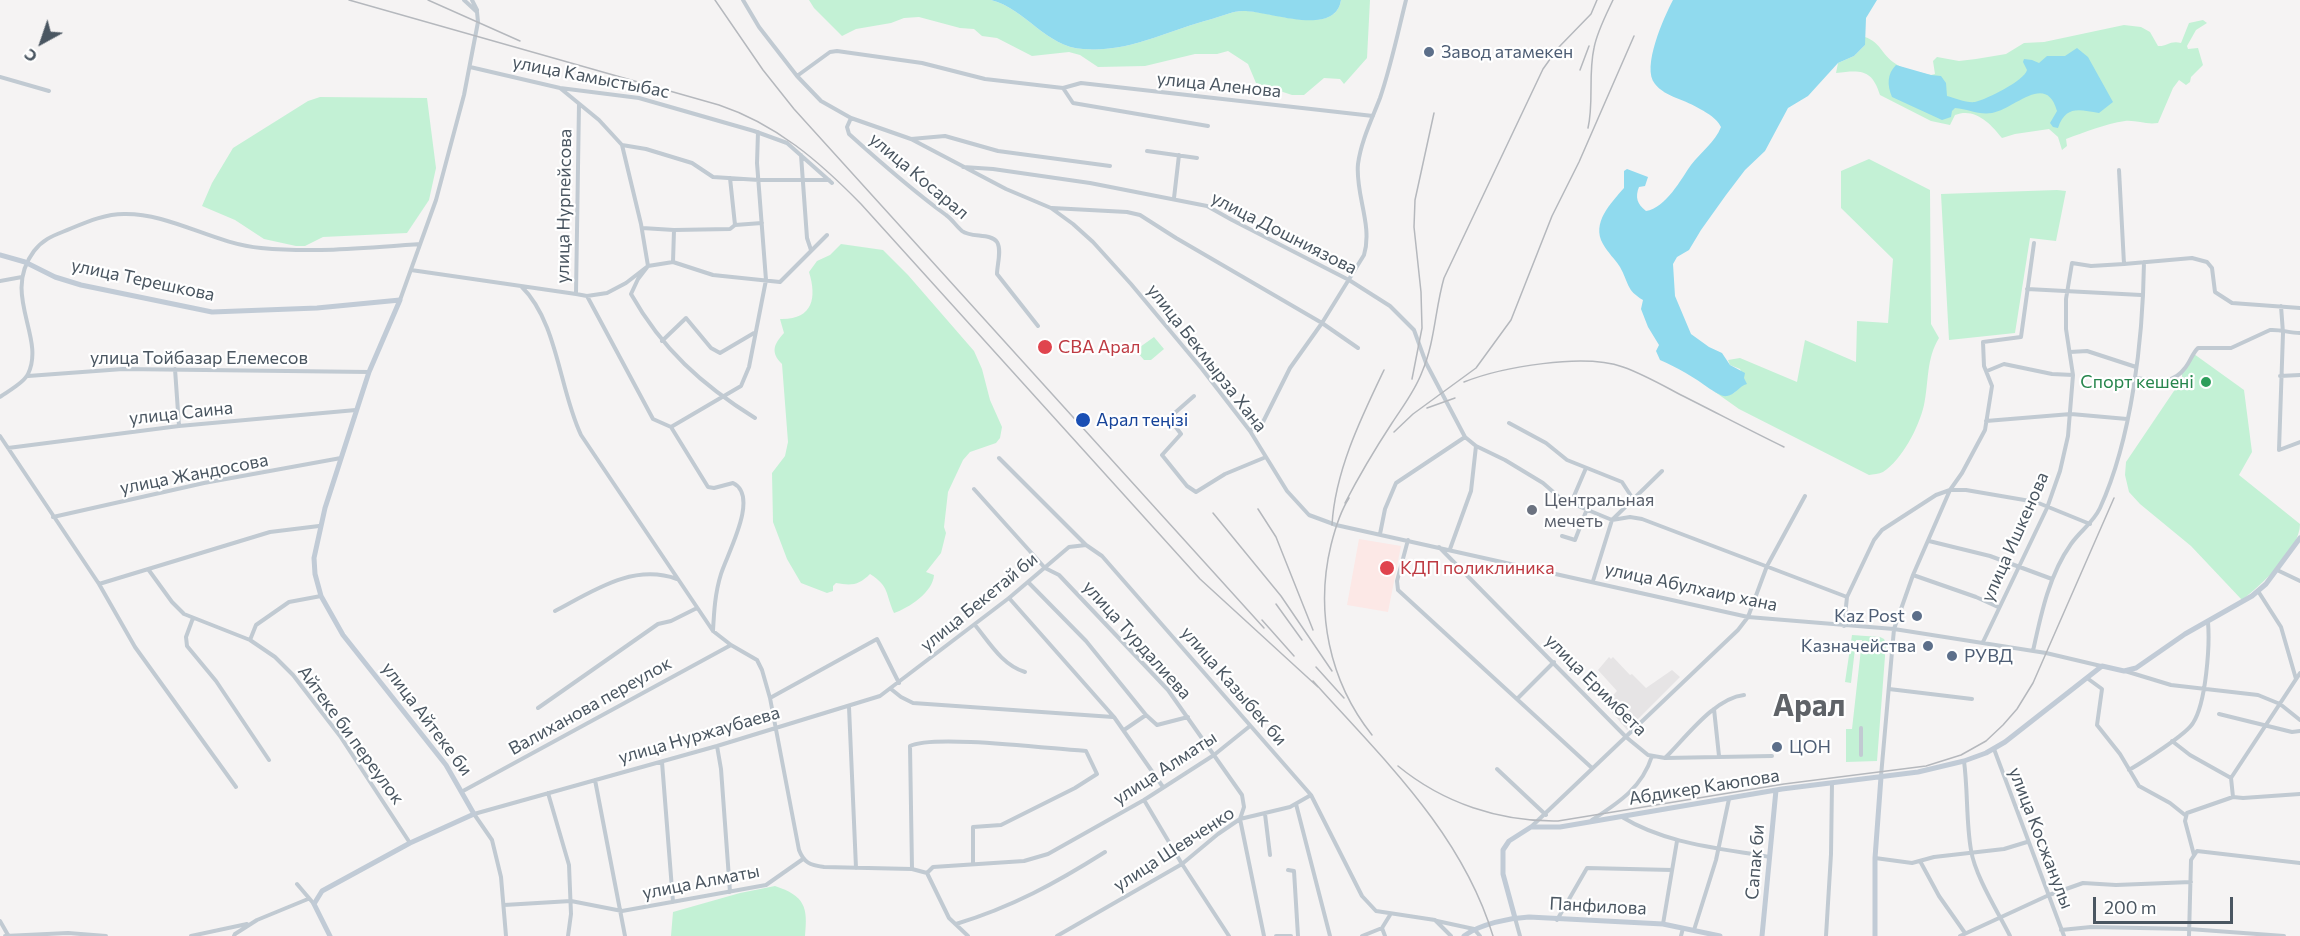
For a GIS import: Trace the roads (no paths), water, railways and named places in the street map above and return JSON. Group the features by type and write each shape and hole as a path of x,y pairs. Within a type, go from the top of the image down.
{"street":[{"path":"464,0 477,12"},
{"path":"400,300 436,200 464,94 478,22 472,0"},
{"path":"743,0 759,27 797,76 821,100 850,118 911,139 960,167 1051,208 1127,212 1140,215 1322,323 1358,348"},
{"path":"1250,431 1263,422 1290,368 1349,280 1367,245 1357,181 1358,162 1380,96 1406,0"},
{"name":"улица Аленова","path":"797,76 830,52 837,51 922,63 985,79 1063,88 1081,83 1373,116"},
{"name":"улица Камыстыбас","path":"470,67 560,88 639,98 758,132 788,143 831,181 802,180"},
{"path":"0,78 49,91"},
{"path":"560,88 599,120 622,145 642,228 648,266 638,279 631,294 662,340 684,365 723,398 754,418"},
{"path":"1063,88 1073,103 1208,126"},
{"name":"улица Нурпейсова","path":"579,104 576,294 587,296 653,419 671,427 708,487 714,488 733,483 739,486 744,500 736,539 721,574 714,607 713,631"},
{"name":"улица Косарал","path":"850,118 847,127 849,134 897,177 906,182 963,231 994,239 999,250 997,274 1038,326"},
{"path":"671,427 741,386 749,367 766,280 757,163 758,132"},
{"path":"911,139 945,136 998,151 1110,166"},
{"path":"622,145 646,149 692,163 713,177 802,180"},
{"path":"1147,150 1197,158"},
{"path":"801,155 807,238 811,250"},
{"path":"1174,198 1179,155"},
{"name":"улица Дошниязова","path":"960,167 993,169 1090,183 1207,206 1349,280 1390,306 1413,330 1426,363 1465,437 1476,446 1505,460 1549,487 1555,494 1612,520"},
{"path":"2119,170 2124,264 2192,258 2204,261 2212,267 2215,292 2225,300 2232,303 2300,308"},
{"path":"730,178 735,225"},
{"name":"улица Бекмырза Хана","path":"1051,208 1093,242 1131,284 1250,431 1287,491 1309,515 1336,525 1439,547"},
{"name":"улица Терешкова","path":"26,263 42,242 51,236 94,219 122,214 137,214 234,245 260,248 320,251 420,244"},
{"path":"642,228 730,229 735,225 762,223"},
{"path":"673,262 675,230"},
{"path":"587,296 607,293 626,283 648,266 673,262 713,275 780,282 826,236"},
{"path":"1875,936 1875,858 1894,629 1913,575 1950,490 1980,438 1986,422 1992,386 1986,371 1983,342 2021,337 2034,243"},
{"name":"улица Терешкова","path":"0,255 81,285 212,312 317,308 400,300"},
{"path":"2033,651 2038,620 2052,579 2071,543 2090,524 2100,508 2123,442 2136,378 2144,262"},
{"path":"0,397 28,376 32,362 32,349 21,291 26,263"},
{"name":"улица Ишкенова","path":"1983,642 2047,508 2060,471 2071,414 2073,375 2066,329 2067,292 2072,263 2091,266 2124,264"},
{"path":"411,270 576,294"},
{"path":"0,281 22,277"},
{"path":"521,286 542,315 572,414 581,435 625,497 713,631 757,660 762,670 770,698 799,850 803,859 811,865 912,869 927,873 949,918 968,936"},
{"path":"2027,289 2142,295"},
{"name":"улица Айтеке би","path":"400,300 369,372 340,458 320,526 315,566 321,596 343,635 446,765 492,840 501,877 506,936"},
{"path":"2281,306 2283,333 2279,450 2300,442"},
{"path":"662,340 686,318 711,348 720,353 755,333"},
{"path":"2136,378 2173,380 2184,369 2198,348 2231,348 2263,331 2300,333"},
{"path":"2070,352 2087,351 2136,367"},
{"path":"1986,371 2004,364 2052,374 2073,375"},
{"name":"улица Тойбазар Елемесов","path":"28,376 123,369 369,372"},
{"path":"176,369 179,426"},
{"path":"2280,376 2300,375"},
{"path":"1194,396 1169,418 1181,435 1162,454 1187,486 1196,492 1225,474 1266,457"},
{"name":"улица Саина","path":"8,448 179,426 356,410"},
{"path":"1986,422 2071,414 2127,418"},
{"path":"1509,423 1546,443 1561,457 1622,482 1633,499"},
{"path":"0,436 99,584 135,647 236,787"},
{"path":"1380,534 1388,500 1396,483 1465,437"},
{"path":"1450,549 1471,490 1476,446"},
{"name":"улица Жандосова","path":"53,517 204,483 340,458"},
{"name":"улица Казыбек би","path":"999,458 1086,545 1102,556 1311,795 1362,896 1376,911 1390,915 1435,920 1474,929"},
{"path":"1571,503 1586,468"},
{"path":"1593,581 1612,520 1662,471"},
{"name":"улица Турдалиева","path":"974,489 1045,568 1059,575 1168,690 1242,795 1244,807 1240,819 1264,936"},
{"path":"1844,626 1847,597 1868,550 1882,530 1936,495 1950,490 1966,490 2036,502 2090,524"},
{"path":"1520,936 1503,874 1502,855 1509,841 1546,814 1738,630 1748,617 1767,567 1805,496"},
{"path":"1562,536 1575,540 1587,509"},
{"path":"1612,520 1630,517 1642,519 1847,597"},
{"path":"99,584 270,532 320,526"},
{"path":"2124,671 2136,668 2177,639 2258,591 2277,570 2300,538"},
{"path":"1408,540 1397,581 1398,590 1593,768"},
{"path":"1929,541 2019,566 2052,579"},
{"name":"улица Бекетай би","path":"891,689 1009,598 1069,547 1086,545"},
{"name":"улица Абулхаир хана","path":"1439,547 1748,617 1894,629 2046,653 2102,666"},
{"name":"улица Еримбета","path":"1439,547 1626,737 1652,756 1665,758 1772,756"},
{"name":"Айтеке би переулок","path":"148,570 177,608 193,618 250,640 275,657 310,695 346,745 410,843"},
{"path":"2277,570 2300,581"},
{"path":"555,611 615,581 631,576 663,574 678,579"},
{"path":"1913,575 1998,607"},
{"path":"1028,582 1086,641 1146,715 1157,725 1188,717"},
{"path":"2258,591 2281,627 2296,680"},
{"path":"250,640 256,625 289,602 321,596"},
{"path":"1009,598 1114,717 1163,788"},
{"path":"538,708 658,624 671,621 698,608"},
{"path":"193,618 186,637 187,646 216,681 269,760"},
{"path":"2128,770 2172,741 2194,722 2203,690 2209,638 2208,622"},
{"path":"975,625 998,654 1013,668 1024,672"},
{"path":"770,698 878,639 899,683"},
{"name":"Валиханова переулок","path":"463,791 731,645"},
{"path":"1517,699 1554,662"},
{"path":"2102,666 2171,685 2258,695 2280,704 2300,720"},
{"name":"Абдикер Каюпова","path":"1531,827 1560,827 1776,790 1918,772 1964,761 1994,749 2102,666"},
{"path":"2233,797 2231,778 2300,673"},
{"path":"2087,678 2102,689 2097,725 2120,753 2139,786 2170,803 2185,815 2194,855"},
{"path":"891,689 901,697 913,702 1114,717"},
{"name":"улица Нуржаубаева","path":"314,904 321,891 331,884 410,843 474,814 776,729 849,707 880,696 891,689"},
{"path":"1889,689 1972,699"},
{"path":"1665,758 1714,709 1726,700 1744,695"},
{"path":"849,707 856,868"},
{"path":"1714,709 1719,756"},
{"path":"2219,714 2292,732 2300,730"},
{"path":"1124,730 1146,715"},
{"name":"улица Алматы","path":"927,873 933,867 1024,861 1048,854 1163,788 1214,755 1250,726"},
{"path":"1861,728 1861,755"},
{"path":"912,869 910,746 916,743 942,741 1086,751 1097,774 1076,788 1001,825 973,827 973,864"},
{"path":"2172,741 2190,755 2231,778"},
{"path":"717,746 722,769 730,892"},
{"name":"улица Косжанулы","path":"1994,749 2064,936"},
{"path":"1591,821 1631,793 1652,756"},
{"path":"1964,761 1971,852 2010,936"},
{"path":"662,762 673,902"},
{"path":"1497,769 1546,814"},
{"path":"595,780 625,936"},
{"path":"1826,936 1832,783"},
{"name":"Сапак би","path":"1762,936 1776,790"},
{"path":"548,793 569,865 571,914 568,936"},
{"path":"2185,815 2233,797 2300,794"},
{"name":"улица Шевченко","path":"1057,936 1182,864 1240,819 1296,804 1311,795"},
{"path":"1694,930 1720,848 1729,798"},
{"path":"1144,800 1229,936"},
{"path":"1296,804 1330,936"},
{"path":"1265,814 1270,855"},
{"path":"1620,816 1640,828 1677,841 1770,857"},
{"path":"1663,924 1677,841"},
{"path":"1875,858 1912,863 1934,857 2004,849 2027,842"},
{"path":"2189,936 2191,860 2198,851 2300,863"},
{"path":"956,924 991,914 1049,887 1105,852"},
{"name":"улица Алматы","path":"504,904 571,901 622,911 766,885 803,859"},
{"path":"1920,861 1962,935 2000,916 2083,883 2116,885 2191,882"},
{"path":"1557,920 1587,868 1672,870"},
{"path":"1288,870 1294,871 1298,936"},
{"path":"297,884 314,904 330,936"},
{"path":"234,936 250,924 308,899"},
{"path":"1362,936 1383,928 1390,915"},
{"name":"Панфилова","path":"1464,936 1474,929 1515,918 1663,924 1720,936"},
{"path":"1435,920 1451,936"},
{"path":"0,921 7,936 68,933 106,936"},
{"path":"191,936 230,926 250,924"},
{"path":"1681,936 1683,927"},
{"path":"2061,930 2091,927 2189,929 2284,936"},
{"path":"1383,928 1385,936"},
{"path":"1474,929 1480,936"},
{"path":"1276,936 1291,936"}],"water":[{"path":"991,0 1341,0 1336,11 1327,18 1300,20 1239,11 1117,48 1083,49 1058,42 1015,11"},
{"path":"1673,0 1877,0 1866,18 1865,45 1854,56 1838,63 1808,96 1788,108 1765,151 1745,170 1689,250 1677,257 1673,264 1675,296 1691,334 1722,353 1730,365 1745,373 1744,378 1747,384 1727,396 1716,393 1686,373 1660,360 1656,351 1659,345 1641,309 1643,300 1631,289 1600,236 1599,228 1604,214 1624,188 1624,171 1627,169 1648,177 1645,186 1639,187 1637,197 1646,211 1653,209 1672,192 1721,127 1715,119 1695,106 1659,88 1651,76 1655,42"},
{"path":"2077,48 2088,57 2113,102 2099,113 2079,110 2069,112 2058,128 2053,127 2050,123 2057,111 2052,100 2045,94 2038,93 2029,96 1992,113 1955,108 1951,117 1942,120 1892,97 1889,88 1889,76 1896,65 1941,76 1946,83 1947,96 1975,102 2019,79 2027,70 2024,59 2039,63 2047,56 2065,56"}],"railway":[{"path":"349,0 719,105 778,133 813,159 861,204 1200,579 1318,687"},
{"path":"428,0 520,41"},
{"path":"715,0 763,70 794,109 1264,628"},
{"path":"1345,503 1419,379 1430,349 1444,278 1543,69 1558,48 1591,14 1597,0"},
{"path":"1588,128 1594,48 1599,30 1613,0"},
{"path":"1394,432 1413,414 1476,368 1511,320 1552,216 1579,162 1634,36"},
{"path":"1580,70 1589,46"},
{"path":"1412,379 1422,328 1421,292 1414,227 1415,200 1434,113"},
{"path":"1464,382 1520,367 1565,362 1606,363 1645,376 1784,447"},
{"path":"1332,525 1338,485 1350,445 1384,370"},
{"path":"1427,408 1455,398"},
{"path":"1349,498 1338,521 1326,570 1326,620 1329,644 1345,692 1372,735"},
{"path":"1398,766 1434,790 1473,808 1515,818 1558,821 1784,784 1926,766 1961,755 1986,741 2003,725 2017,709 2033,683 2114,498"},
{"path":"1258,509 1276,537 1313,630"},
{"path":"1213,513 1281,596 1332,671"},
{"path":"1276,604 1302,640"},
{"path":"1262,620 1294,656"},
{"path":"1316,667 1344,698"},
{"path":"1313,681 1393,769 1441,831 1462,864 1493,936"}],"place":[{"name":"Завод атамекен","path":"1429,52"},
{"name":"СВА Арал","path":"1045,347"},
{"name":"Спорт кешені","path":"2206,382"},
{"name":"Арал теңізі","path":"1083,420"},
{"name":"Центральная мечеть","path":"1532,510"},
{"name":"КДП поликлиника","path":"1387,568"},
{"name":"Kaz Post","path":"1917,616"},
{"name":"Казначейства","path":"1928,646"},
{"name":"РУВД","path":"1952,656"},
{"name":"ЦОН","path":"1777,747"}],"district":[{"name":"Арал","path":"1809,706"}]}
